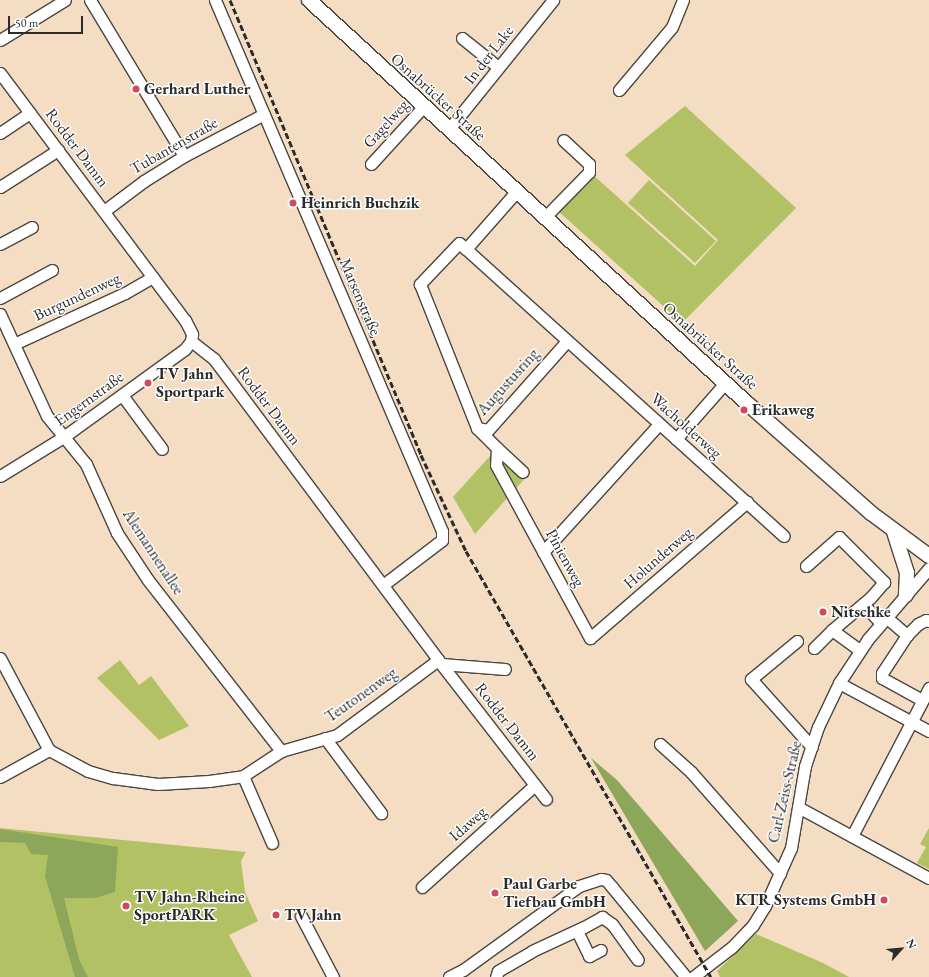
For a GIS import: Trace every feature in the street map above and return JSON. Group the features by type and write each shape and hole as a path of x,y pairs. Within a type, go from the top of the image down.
{"main road":[{"name":"Osnabrücker Straße","path":"308,0 725,383 894,532 929,556"},
{"path":"894,532 907,573 906,595"}],"street":[{"path":"0,40 65,0"},
{"path":"90,0 184,156"},
{"name":"Marsenstraße","path":"215,0 442,531 442,540 383,585"},
{"name":"In der Lake","path":"449,129 553,0"},
{"path":"619,90 672,27 683,0"},
{"path":"462,38 498,67"},
{"name":"Rodder Damm","path":"1,75 189,326 191,341 214,359 440,662 546,799"},
{"name":"Gagelweg","path":"371,164 424,106"},
{"path":"0,133 30,113"},
{"name":"Tubantenstraße","path":"104,211 144,181 184,156 264,114"},
{"path":"544,218 589,172 589,164 563,140"},
{"path":"0,188 58,150"},
{"path":"516,192 466,249 567,342"},
{"path":"0,244 32,227"},
{"name":"Augustusring","path":"466,249 459,243 420,284 477,428 488,430 567,342"},
{"path":"0,298 52,270"},
{"name":"Burgundenweg","path":"14,344 125,293 153,277"},
{"name":"Alemannenallee","path":"0,314 4,335 14,344 47,416 65,436 86,464 117,533 148,580 281,751"},
{"name":"Engernstraße","path":"0,476 65,436 185,348 191,341"},
{"name":"Wacholderweg","path":"567,342 784,536"},
{"path":"676,439 725,383"},
{"path":"122,395 162,449"},
{"path":"543,552 660,424"},
{"path":"477,428 523,472"},
{"name":"Pinienweg","path":"497,448 496,465 590,638"},
{"name":"Holunderweg","path":"590,638 747,502"},
{"path":"806,566 840,537 884,582 863,604 832,630 814,648"},
{"name":"Carl-Zeiss-Straße","path":"693,977 732,947 753,925 765,906 790,848 812,746 839,683 860,650 929,568"},
{"path":"863,604 884,620 908,634"},
{"path":"922,700 882,678 882,673 908,634 918,624 926,620 929,621"},
{"path":"832,630 860,650"},
{"path":"797,641 751,679 812,746"},
{"name":"Rodder Damm","path":"440,662 505,669"},
{"name":"Teutonenweg","path":"49,750 88,771 113,778 158,784 209,781 243,776 281,751 337,735 440,662"},
{"path":"0,777 49,750 2,665"},
{"path":"839,683 929,731"},
{"path":"852,836 910,721 929,688"},
{"path":"325,738 381,813"},
{"path":"660,744 691,772 780,873"},
{"path":"243,776 272,843"},
{"name":"Idaweg","path":"422,887 535,785"},
{"path":"798,808 929,878"},
{"path":"449,977 465,973 579,886 592,880 601,879 606,880 686,977"},
{"path":"301,916 333,977"},
{"path":"496,977 498,971 532,951 577,931 602,916 612,924 638,960"},
{"path":"577,931 585,958 600,950"}],"green space":[{"path":"685,106 796,208 682,323 556,209 593,175 695,266 718,240 625,155"},
{"path":"649,180 716,241 695,263 628,203"},
{"path":"499,446 529,474 475,534 453,497"},
{"path":"120,660 139,685 151,676 189,726 159,740 97,678"},
{"path":"591,758 617,780 738,921 705,951"},
{"name":"TV Jahn-Rheine SportPARK","path":"0,828 246,852 241,861 245,892 258,921 229,935 252,977 0,977"},
{"path":"929,828 929,869 917,863 926,847 920,844"},
{"path":"0,829 118,847 115,892 95,898 64,898 79,959 88,977 75,977 45,876 48,855 31,854 25,843 0,842"},
{"path":"756,934 823,963 849,977 720,977 717,971"}],"railway":[{"path":"230,0 421,455 466,551 711,977"}],"place":[{"name":"Gerhard Luther","path":"136,89"},
{"name":"Heinrich Buchzik","path":"293,203"},
{"name":"TV Jahn Sportpark","path":"148,383"},
{"name":"Erikaweg","path":"744,410"},
{"name":"Nitschke","path":"823,612"},
{"name":"Paul Garbe Tiefbau GmbH","path":"495,893"},
{"name":"KTR Systems GmbH","path":"884,900"},
{"name":"TV Jahn-Rheine SportPARK","path":"126,906"},
{"name":"TV Jahn","path":"276,915"}]}
